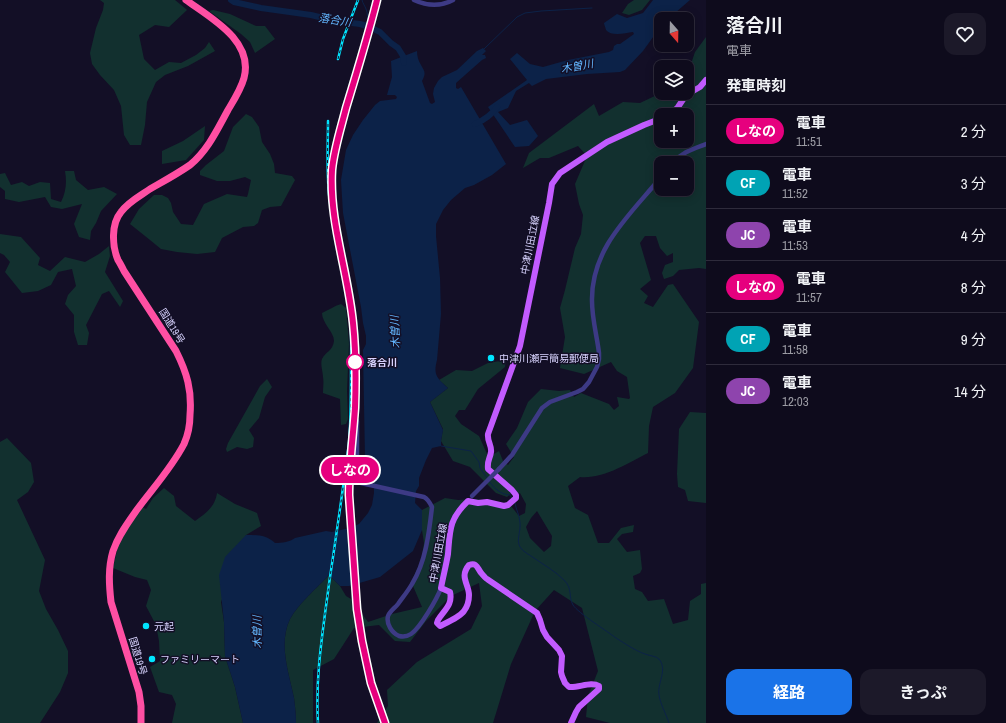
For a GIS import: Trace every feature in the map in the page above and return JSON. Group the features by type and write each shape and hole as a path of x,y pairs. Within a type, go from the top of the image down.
{"highway":[{"name":"国道19号","path":"141,723 139,692 111,602 109,567 114,549 122,531 184,444 189,429 191,402 188,382 181,362 168,338 118,259 114,232 116,221 122,210 134,199 183,170 197,159 206,149 241,87 245,76 244,59 241,48 236,40 216,21 186,0"}],"main road":[{"path":"677,108 686,95 700,87 706,80"},
{"name":"中津川田立線","path":"572,723 579,707 600,689 596,684 570,687 565,683 561,672 562,656 559,650 547,637 537,613 487,579 482,575 476,565 471,564 467,566 464,577 469,594 464,611 440,626 437,623 438,620 450,603 451,596 450,592 441,588 448,556 450,531 456,515 462,507 470,498 478,503 487,502 504,506 514,501 516,495 488,469 487,462 491,452 488,434 520,346 552,184 560,173 607,142 654,121"}],"street":[{"path":"414,0 425,5 440,5 453,0"},
{"path":"678,156 706,144"},
{"path":"470,498 512,455 542,408 550,402 577,392 589,382 594,374 599,359 599,353 592,300 594,278 598,263 607,244 616,231 654,185"},
{"path":"357,421 358,480 366,485 424,497 430,502 432,507 424,557 418,573 412,584 388,616 388,624 393,632 399,636 406,636 413,633 432,606 441,588"}],"green space":[{"path":"100,0 175,0 187,10 169,27 155,25 139,35 144,59 155,70 169,62 181,63 196,55 205,48 209,42 215,51 188,66 165,75 156,82 147,102 141,145 130,145 124,135 121,106 114,90 92,64 90,53 104,3"},
{"path":"634,0 650,0 642,10 629,15 622,13 628,4"},
{"path":"213,10 230,14 256,26 265,26 275,39 255,53 250,42 209,11"},
{"path":"706,37 706,269 699,268 679,270 673,276 664,279 662,273 665,265 673,262 673,253 667,256 660,248 656,236 645,236 640,243 651,280 640,289 648,296 644,303 653,307 668,285 673,284 699,322 693,368 675,393 653,407 649,426 648,453 607,473 598,476 580,477 568,486 575,508 588,515 598,543 609,543 621,528 634,525 633,532 622,534 617,539 627,552 640,550 642,569 640,573 633,576 635,589 642,592 648,601 664,599 673,624 688,620 690,601 701,594 701,584 706,583 706,723 610,723 586,717 588,696 598,671 582,608 554,590 535,611 511,664 493,723 377,723 388,706 387,690 417,662 471,629 482,606 479,583 451,596 426,621 410,642 395,641 379,625 354,628 334,659 313,670 313,723 296,723 294,698 287,669 285,638 287,629 290,619 298,607 329,575 340,586 346,596 351,599 368,622 392,614 422,607 413,586 413,578 421,561 424,543 422,530 422,510 445,498 458,500 477,499 511,506 519,516 525,513 526,504 520,493 512,493 507,497 496,493 470,467 453,461 441,441 443,429 430,402 448,388 439,380 456,370 472,371 488,363 506,360 505,367 478,389 465,410 459,410 455,416 461,424 479,436 487,454 492,455 499,451 503,461 508,465 514,457 506,444 517,428 528,402 541,389 559,391 570,390 574,397 581,393 609,404 614,410 619,406 617,397 630,398 627,377 617,371 611,362 584,374 560,368 565,337 560,308 575,248 581,234 583,215 575,184 587,156 578,146 549,158 540,158 523,168 529,153 594,104 599,116 623,102 640,103 654,96 654,100 694,100 694,60 692,60 695,52","holes":["537,511 552,536 551,546 544,552 530,538 526,527"]},
{"path":"246,114 252,117 259,127 262,142 270,154 274,164 275,173 292,176 295,180 281,206 270,207 262,210 258,223 254,226 243,227 222,238 215,252 197,254 161,249 130,224 139,209 154,195 162,195 168,198 173,212 181,224 193,225 204,204 227,194 247,197 251,180 245,177 230,181 217,181 200,175 200,171 206,165 224,151 233,127"},
{"path":"205,126 204,140 186,160 162,164 162,151 183,141"},
{"path":"65,171 74,171 76,180 88,190 104,187 117,194 101,211 91,231 90,240 79,237 74,224 82,204 62,209 51,207 45,197 19,202 5,199 5,191 0,187 0,174 5,173 11,185 22,182 29,186 40,182 50,183 51,199 61,202 66,187"},
{"path":"0,234 21,237 40,258 38,265 50,271 65,257 85,262 109,246 110,256 105,272 123,301 120,307 109,291 102,294 86,325 89,333 87,345 78,345 74,332 74,315 65,304 68,295 76,286 72,269 58,272 51,285 38,291 22,293 5,272 10,262 0,253"},
{"path":"341,304 346,308 349,344 347,391 348,419 346,424 341,425 340,399 323,393 321,363 323,357 331,349 334,341 322,313"},
{"path":"267,379 272,387 265,397 259,418 249,430 254,438 253,447 247,449 237,447 227,452 226,449 228,443 260,386"},
{"path":"690,412 706,413 706,503 688,501 685,490 678,487 677,474 679,429"},
{"path":"7,438 31,463 34,482 28,492 17,500 45,560 39,591 46,609 68,651 68,673 60,692 40,723 0,723 0,442"},
{"path":"164,488 174,496 176,506 195,521 212,506 217,493 235,504 257,513 261,526 246,535 221,602 224,622 225,656 235,687 243,723 172,723 176,704 172,695 159,692 150,667 160,661 159,641 156,625 146,606 151,590 147,580 113,568 118,546 129,525 142,507 146,509 153,498"}],"water":[{"path":"653,0 690,0 676,12 654,12 654,36 643,51 625,70 620,72 546,79 532,86 529,83 516,91 508,108 498,112 510,125 527,120 538,136 529,146 515,147 488,107 527,80 510,59 517,53 530,64 543,67 568,60 609,52 613,50 614,46 620,44 634,34 633,32 619,34 609,32 606,30 604,23 617,14 627,18 643,13"},
{"path":"483,48 486,51 482,55 485,55 486,58 456,83 456,88 458,89 461,87 506,164 492,175 474,185 465,188 451,200 443,210 436,224 441,314 435,369 439,379 448,388 430,402 443,430 441,446 432,448 419,478 419,486 416,491 415,503 422,510 422,530 413,551 380,577 349,586 340,586 329,575 303,602 290,619 285,638 285,648 287,669 294,698 296,723 243,723 235,687 225,656 224,622 219,575 225,557 246,535 262,536 275,543 280,543 326,531 332,532 350,528 359,524 368,513 372,505 374,482 365,458 363,350 366,344 366,336 343,213 341,180 346,150 353,135 375,105 380,101 396,99 397,97 395,95 387,95 392,77 391,61 417,51 418,60 424,73 422,81 430,103 432,104 435,102 433,94 434,88 438,81 442,77 457,70 477,51"}],"waterway":[{"name":"落合川","path":"231,0 261,8 311,15 367,26 380,32 398,48 403,56 404,63"},
{"path":"362,0 367,13 367,26"},
{"path":"484,49 517,17 525,13 592,8"},
{"name":"木曽川","path":"475,124 487,117 497,107"},
{"path":"441,446 471,451 479,462 480,468 487,478"},
{"path":"489,481 498,491 503,494 510,495 512,498"},
{"path":"515,503 520,520 518,541 520,547 567,583 573,605 581,613 616,638 641,653 656,657 662,663 663,668 659,695 669,723"}],"railway":[{"path":"338,59 343,39 358,0"},
{"path":"360,60 377,0"},
{"path":"332,172 337,142 350,94"},
{"path":"318,723 317,706 320,654 349,443 351,407 351,323 329,193 328,121"},
{"path":"349,476 357,609"}],"train":[{"name":"しなの","path":"377,0 337,142 332,169 332,201 353,322 355,396 349,495 357,609 369,675 376,700 385,723"}],"place":[{"name":"中津川瀬戸簡易郵便局","path":"491,358"},
{"name":"落合川","path":"355,362"},
{"name":"元起","path":"146,626"},
{"name":"ファミリーマート","path":"152,659"}]}
